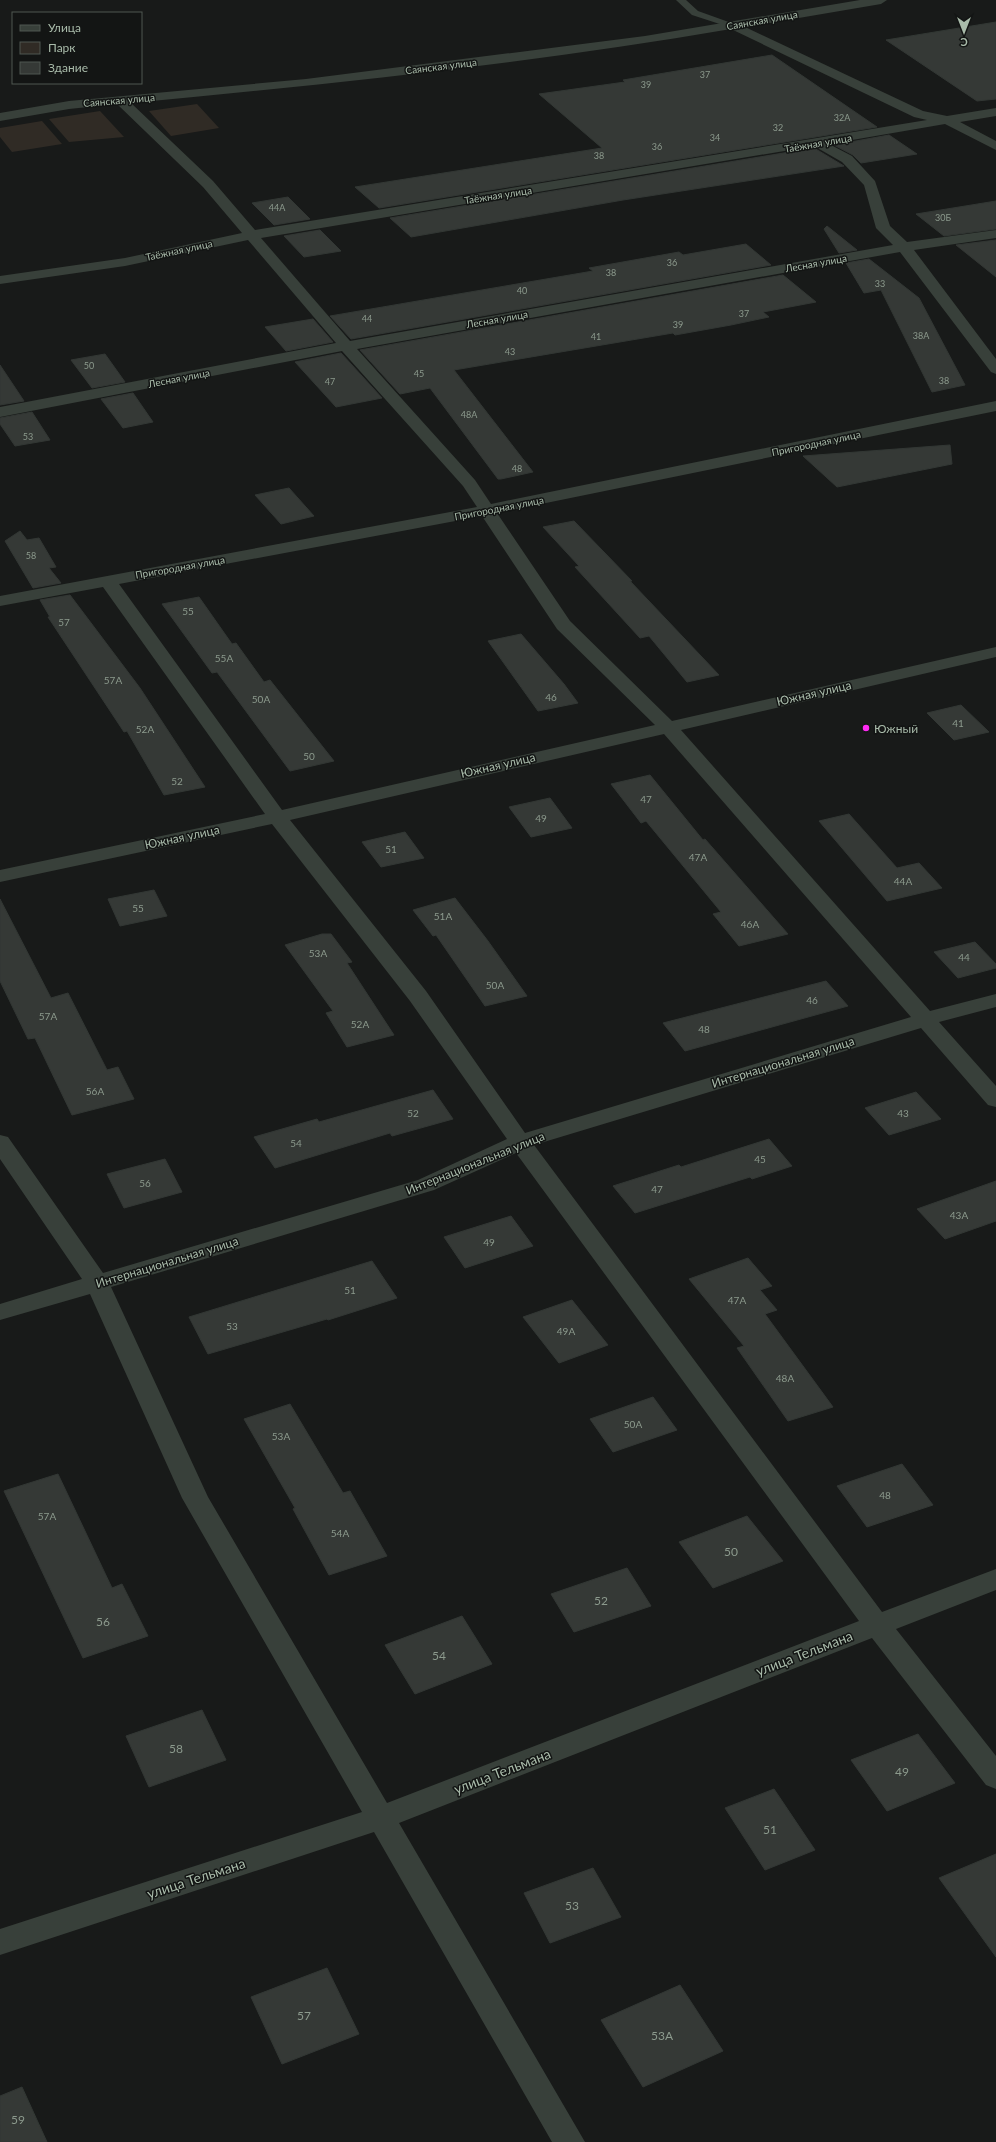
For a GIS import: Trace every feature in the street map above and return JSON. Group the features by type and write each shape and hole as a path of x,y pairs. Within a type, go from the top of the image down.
{"street":[{"name":"Саянская улица","path":"0,117 69,105 306,83 645,40 881,0"},
{"path":"732,25 919,114 946,120 996,146"},
{"path":"120,100 208,184 346,346 469,483 563,625 667,726 923,1020 996,1100"},
{"name":"Таёжная улица","path":"0,280 126,262 252,235 818,143 996,112"},
{"path":"818,143 847,158 870,184 883,228 904,247 996,370"},
{"name":"Лесная улица","path":"0,412 346,346 904,247 996,234"},
{"name":"Пригородная улица","path":"0,602 488,510 996,406"},
{"path":"108,581 277,817 418,996 520,1142 877,1625 996,1777"},
{"name":"Южная улица","path":"0,876 277,817 667,726 996,652"},
{"name":"Интернациональная улица","path":"0,1312 426,1185 520,1142 923,1020 996,1000"},
{"path":"0,1142 97,1283 195,1498 382,1817 569,2142"},
{"name":"улица Тельмана","path":"0,1942 382,1817 996,1579"}],"lane":[{"path":"681,0 695,12 732,25"}],"green space":[{"path":"197,104 219,128 171,136 149,111"},
{"path":"100,111 124,137 69,142 49,119"},
{"path":"42,121 62,144 12,152 0,137 0,128"}],"building":[{"path":"996,22 996,99 977,101 886,40"},
{"path":"772,55 877,127 379,208 355,187 602,148 539,94 625,82 623,80"},
{"path":"889,135 917,154 861,163 853,155 834,145"},
{"path":"814,148 844,166 623,200 411,237 390,218"},
{"path":"288,197 310,219 274,225 252,203"},
{"path":"996,201 996,229 944,236 916,214"},
{"path":"827,226 857,250 839,253 824,229"},
{"path":"320,230 341,251 304,257 284,236"},
{"path":"996,240 996,277 956,245"},
{"path":"746,244 771,265 351,339 330,316 593,271 589,268 679,252 683,255"},
{"path":"869,259 919,298 965,385 932,392 881,290 864,293 846,263"},
{"path":"783,275 816,302 763,312 769,317 731,325 675,335 673,333 454,370 533,472 501,479 498,479 430,388 400,394 360,350"},
{"path":"313,319 333,342 286,351 265,327"},
{"path":"341,353 382,398 336,407 295,362"},
{"path":"105,354 125,382 92,388 71,360"},
{"path":"0,365 24,401 0,405"},
{"path":"133,393 153,422 123,428 101,399"},
{"path":"32,412 50,440 15,446 0,424 0,418"},
{"path":"950,445 952,464 837,487 803,456"},
{"path":"289,488 314,516 281,524 255,495"},
{"path":"574,521 719,675 687,682 649,636 640,638 575,567 579,566 543,527"},
{"path":"20,531 27,540 39,538 56,567 49,568 61,583 33,588 5,541"},
{"path":"70,595 140,688 205,787 164,795 127,731 124,732 48,617 50,617 40,600"},
{"path":"199,597 232,644 236,643 264,682 270,680 334,761 290,771 217,672 212,673 162,604"},
{"path":"521,634 564,684 578,703 538,711 488,641"},
{"path":"961,705 989,732 954,740 927,713"},
{"path":"650,775 703,840 705,839 788,934 739,946 713,914 721,912 646,821 641,823 611,784"},
{"path":"550,798 572,828 531,837 509,807"},
{"path":"849,814 897,868 919,863 942,888 887,901 819,821"},
{"path":"405,832 424,858 381,867 362,842"},
{"path":"154,890 167,916 120,926 108,899"},
{"path":"455,898 527,996 485,1006 436,935 433,936 413,910"},
{"path":"0,899 51,998 68,993 107,1070 118,1067 134,1099 72,1115 35,1038 28,1039 0,981"},
{"path":"322,934 331,934 352,962 347,963 394,1035 347,1047 326,1013 333,1011 285,945"},
{"path":"975,942 996,964 996,968 958,978 934,952"},
{"path":"826,981 848,1006 685,1051 663,1023"},
{"path":"433,1090 453,1119 392,1136 390,1133 275,1168 254,1137 317,1119 319,1122"},
{"path":"916,1092 941,1119 889,1135 865,1108"},
{"path":"769,1139 792,1166 752,1179 750,1177 635,1213 613,1186 679,1165 681,1167"},
{"path":"165,1159 182,1192 124,1208 107,1174"},
{"path":"996,1181 996,1221 945,1239 917,1209"},
{"path":"511,1216 533,1246 465,1268 444,1237"},
{"path":"748,1258 772,1286 760,1290 777,1310 765,1314 833,1407 788,1421 737,1348 744,1346 689,1279"},
{"path":"372,1261 397,1298 328,1320 327,1319 208,1354 189,1317"},
{"path":"572,1300 608,1345 559,1363 523,1317"},
{"path":"653,1397 677,1430 613,1452 590,1419"},
{"path":"290,1404 343,1493 350,1491 387,1556 329,1575 293,1509 295,1508 244,1419"},
{"path":"902,1464 933,1505 867,1527 837,1486"},
{"path":"58,1474 112,1588 122,1584 148,1636 83,1658 4,1491"},
{"path":"747,1516 783,1561 713,1588 679,1542"},
{"path":"627,1568 651,1606 574,1632 551,1594"},
{"path":"462,1616 492,1664 415,1694 385,1645"},
{"path":"202,1710 226,1760 149,1787 126,1736"},
{"path":"918,1734 955,1783 887,1811 851,1760"},
{"path":"774,1789 815,1850 765,1870 725,1808"},
{"path":"996,1854 996,1957 939,1878"},
{"path":"593,1868 621,1917 550,1943 524,1893"},
{"path":"327,1968 359,2034 282,2064 251,1997"},
{"path":"680,1985 723,2051 643,2087 601,2020"},
{"path":"22,2087 47,2142 0,2142 0,2096"}],"place":[{"name":"Южный","path":"866,728"}]}
